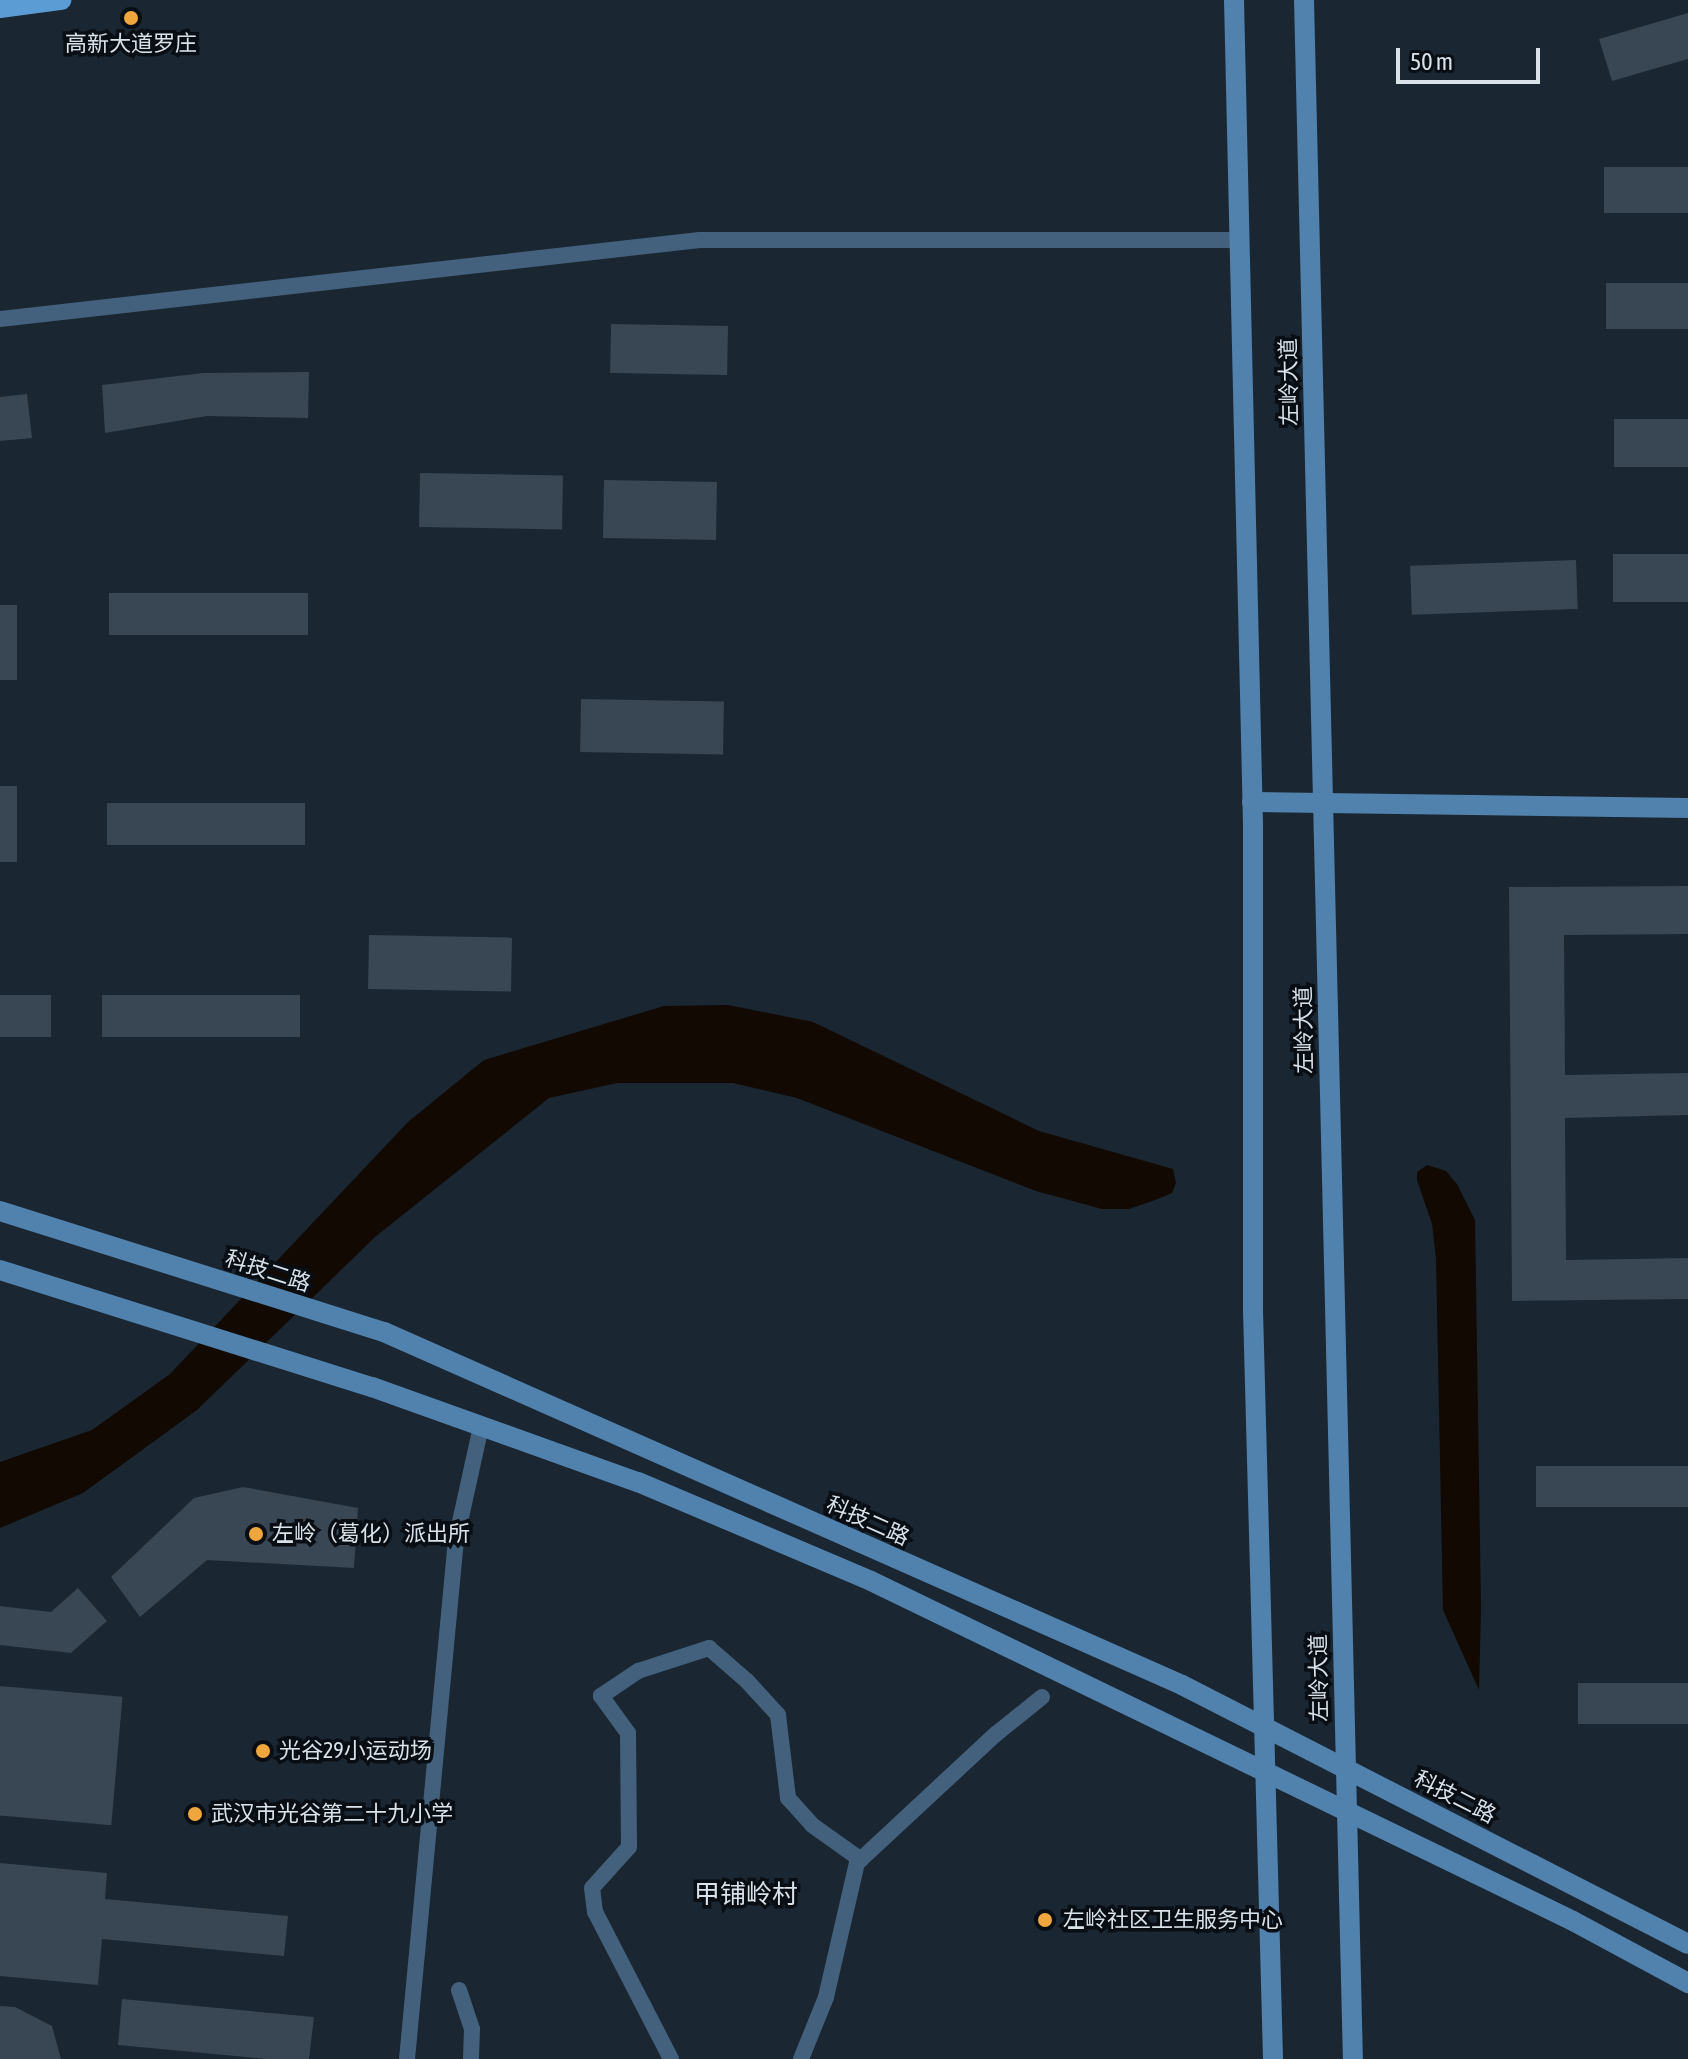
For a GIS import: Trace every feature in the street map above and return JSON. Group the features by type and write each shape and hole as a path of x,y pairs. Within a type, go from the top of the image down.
{"main road":[{"path":"0,8 61,0"}],"street":[{"name":"左岭大道","path":"1234,0 1252,802 1253,1310 1273,2059"},
{"name":"左岭大道","path":"1304,0 1353,2059"},
{"path":"0,319 700,240 1239,240"},
{"path":"1252,802 1688,808"},
{"name":"科技二路","path":"0,1211 412,1344 1182,1685 1688,1944"},
{"path":"0,1270 195,1331 279,1361 372,1387 638,1482 871,1581 1573,1921 1688,1983"},
{"path":"407,2059 456,1540 481,1426"},
{"path":"671,2059 595,1912 592,1888 629,1847 628,1733 601,1696 638,1671 709,1648 747,1681 778,1715 788,1798 812,1825 861,1860"},
{"path":"801,2059 826,1997 861,1860 996,1734 1042,1697"},
{"path":"459,1990 472,2029 471,2059"}],"shaded area":[{"path":"728,1005 813,1022 1039,1131 1173,1169 1176,1183 1172,1193 1129,1209 1102,1209 1036,1191 797,1098 733,1083 617,1083 549,1098 375,1237 197,1410 83,1493 0,1528 0,1462 92,1430 170,1374 408,1122 484,1060 664,1006"},
{"path":"1427,1165 1446,1171 1457,1184 1475,1220 1481,1608 1479,1690 1443,1610 1436,1258 1432,1224 1417,1180 1417,1172"}],"building":[{"path":"1688,13 1688,59 1612,81 1599,39"},
{"path":"1604,167 1688,167 1688,213 1604,213"},
{"path":"1606,283 1688,283 1688,329 1606,329"},
{"path":"611,324 728,326 727,375 610,373"},
{"path":"309,372 308,418 207,416 105,433 102,385 203,373"},
{"path":"27,394 32,438 0,441 0,397"},
{"path":"1614,419 1688,419 1688,467 1614,467"},
{"path":"420,473 563,475 562,529 419,527"},
{"path":"604,480 717,482 716,540 603,538"},
{"path":"1613,554 1688,554 1688,602 1613,602"},
{"path":"1576,560 1578,609 1412,615 1410,566"},
{"path":"109,593 308,593 308,635 109,635"},
{"path":"0,605 17,605 17,680 0,680"},
{"path":"581,699 724,701 723,754 580,752"},
{"path":"0,786 17,786 17,862 0,862"},
{"path":"107,803 305,803 305,845 107,845"},
{"path":"1688,886 1688,934 1564,935 1565,1075 1688,1073 1688,1115 1565,1118 1566,1260 1688,1258 1688,1299 1512,1301 1509,887"},
{"path":"369,935 512,937 511,991 368,989"},
{"path":"0,995 51,995 51,1037 0,1037"},
{"path":"102,995 300,995 300,1037 102,1037"},
{"path":"1536,1466 1688,1466 1688,1507 1536,1507"},
{"name":"左岭（葛化）派出所","path":"243,1487 358,1508 354,1568 207,1560 140,1617 111,1577 194,1498"},
{"path":"78,1588 107,1621 71,1653 0,1645 0,1606 51,1612"},
{"path":"1578,1683 1688,1683 1688,1724 1578,1724"},
{"path":"0,1686 123,1697 111,1825 0,1815"},
{"path":"0,1863 107,1873 105,1899 288,1916 284,1956 102,1939 98,1985 0,1976"},
{"path":"122,1999 314,2017 309,2059 267,2059 118,2045"},
{"path":"0,2006 15,2007 52,2026 61,2059 0,2059"}],"place":[{"name":"高新大道罗庄","path":"131,18"},
{"name":"左岭（葛化）派出所","path":"256,1534"},
{"name":"光谷29小运动场","path":"263,1751"},
{"name":"武汉市光谷第二十九小学","path":"195,1814"},
{"name":"左岭社区卫生服务中心","path":"1045,1920"}],"district":[{"name":"甲铺岭村","path":"746,1895"}]}
